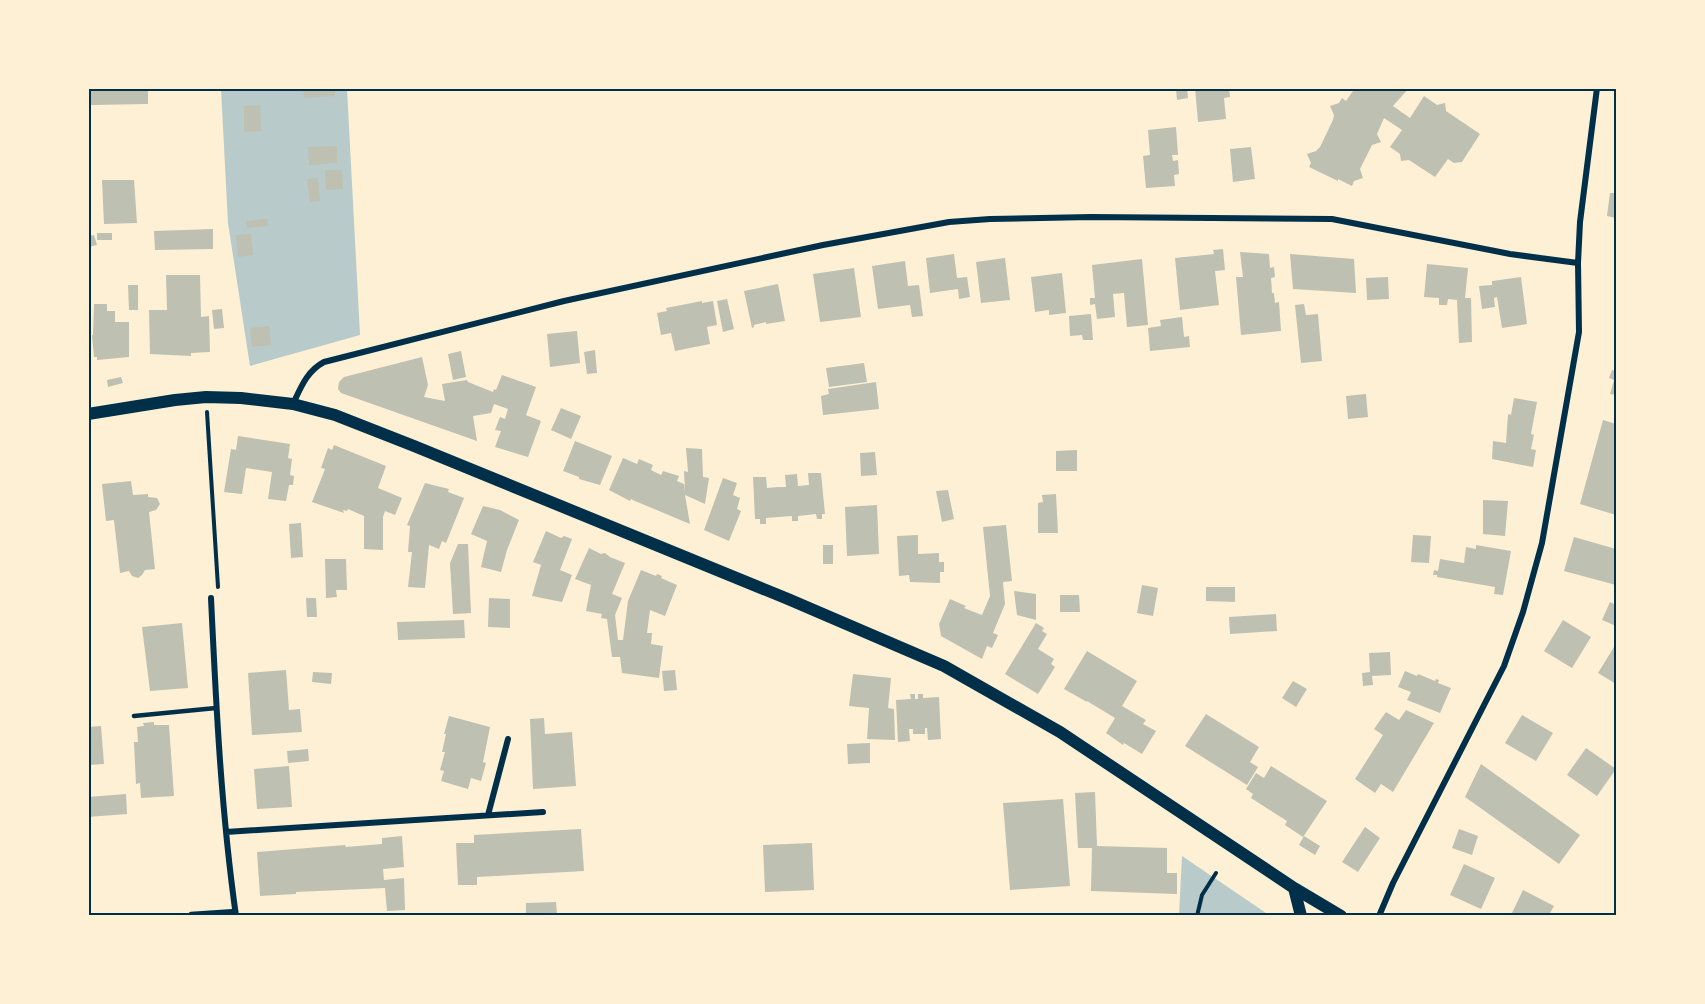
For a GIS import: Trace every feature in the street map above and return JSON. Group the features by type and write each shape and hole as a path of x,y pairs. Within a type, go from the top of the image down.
{"main road":[{"path":"88,414 158,402 206,397 241,398 293,404 335,416 414,446 788,599 944,666 1060,732 1294,888 1341,915"},
{"path":"1294,888 1301,915"}],"street":[{"path":"1379,915 1504,666 1523,612 1542,543 1579,332 1580,222 1597,88"},
{"path":"293,404 308,375 324,362 564,301 823,245 949,222 1091,217 1332,219 1510,254 1578,262"},
{"path":"211,597 216,708 226,832 236,913"},
{"path":"488,815 508,740"},
{"path":"226,832 543,812"}],"lane":[{"path":"134,716 216,708"},
{"path":"191,914 236,913"}],"path":[{"path":"206,397 218,590 211,597"},
{"path":"1197,915 1202,896 1216,873"}],"shaded area":[{"path":"221,89 347,89 360,335 250,366 228,223"},
{"path":"1182,856 1269,915 1179,916"}],"building":[{"path":"90,88 148,88 148,104 91,105"},
{"path":"303,88 335,88 335,96 304,98"},
{"path":"1176,88 1187,88 1188,98 1177,100"},
{"path":"1195,88 1229,88 1230,97 1224,98 1226,119 1198,122"},
{"path":"1355,88 1409,88 1393,106 1410,118 1424,96 1437,105 1445,103 1446,111 1480,134 1462,162 1454,163 1448,159 1435,177 1409,160 1401,161 1400,154 1390,147 1402,130 1384,118 1377,134 1381,142 1372,145 1360,169 1363,178 1354,181 1352,186 1338,179 1338,181 1309,167 1311,163 1307,154 1320,147 1333,120 1334,115 1330,106 1339,103 1342,98 1346,101"},
{"path":"260,105 261,131 244,132 244,106"},
{"path":"1176,127 1178,155 1172,155 1173,161 1178,160 1179,174 1174,175 1175,186 1146,188 1143,156 1150,155 1148,130"},
{"path":"337,146 337,163 309,165 308,147"},
{"path":"1251,147 1255,179 1233,182 1230,149"},
{"path":"325,170 342,170 343,189 326,190"},
{"path":"318,178 320,201 310,202 307,179"},
{"path":"102,180 134,180 137,223 104,224"},
{"path":"1610,193 1616,193 1616,218 1607,216"},
{"path":"267,219 268,226 247,228 246,221"},
{"path":"213,229 213,249 155,250 154,231"},
{"path":"97,233 112,233 112,240 97,240"},
{"path":"251,234 253,255 238,257 236,235"},
{"path":"94,235 97,245 88,247 88,236"},
{"path":"1223,249 1225,270 1215,271 1219,305 1180,310 1175,258 1214,254 1213,250"},
{"path":"1240,252 1269,254 1270,268 1274,267 1275,277 1271,278 1272,293 1274,293 1275,303 1279,302 1281,331 1241,335 1236,277 1243,277"},
{"path":"954,254 957,278 967,277 970,297 959,299 958,289 930,293 926,258"},
{"path":"1290,254 1354,259 1356,293 1293,289"},
{"path":"1005,258 1010,300 981,303 976,262"},
{"path":"1142,259 1148,325 1127,327 1124,293 1113,294 1115,317 1097,319 1095,304 1090,305 1090,298 1095,298 1092,265"},
{"path":"905,261 908,286 919,285 923,316 912,317 910,305 878,309 872,266"},
{"path":"1427,264 1468,268 1465,298 1471,298 1472,342 1459,343 1457,300 1448,299 1447,305 1439,305 1439,298 1424,297"},
{"path":"854,268 861,317 820,322 813,274"},
{"path":"1062,273 1066,313 1049,315 1049,310 1035,312 1031,277"},
{"path":"166,275 200,275 201,317 209,316 210,352 191,353 191,356 150,354 149,310 167,310"},
{"path":"1388,277 1389,299 1367,300 1366,278"},
{"path":"1521,277 1527,324 1502,328 1497,297 1494,298 1495,307 1482,309 1479,286 1492,285 1492,281"},
{"path":"778,284 785,321 766,324 766,322 754,325 752,328 744,291"},
{"path":"128,285 138,285 138,310 129,310"},
{"path":"727,299 734,329 723,332 717,301"},
{"path":"702,301 702,303 713,301 717,325 707,327 710,344 675,351 671,333 661,335 657,313 667,311 666,308"},
{"path":"94,304 107,304 107,311 115,311 115,322 129,322 129,357 97,360 97,357 94,357 92,335"},
{"path":"1304,304 1306,315 1318,314 1322,361 1301,363 1295,305"},
{"path":"222,309 224,328 214,329 212,310"},
{"path":"1091,314 1093,340 1083,340 1082,335 1070,336 1069,316"},
{"path":"1182,317 1184,337 1189,336 1190,347 1150,351 1148,328 1161,326 1160,320"},
{"path":"269,326 271,345 252,347 250,328"},
{"path":"577,331 580,363 550,367 547,334"},
{"path":"595,350 597,373 587,374 584,352"},
{"path":"461,351 466,377 453,380 448,354"},
{"path":"422,357 428,385 424,397 445,401 442,384 467,380 493,392 502,375 536,387 526,415 541,421 528,457 495,447 501,431 495,430 500,417 505,419 508,409 494,404 491,413 473,416 477,441 341,393 338,389 339,382 344,377"},
{"path":"864,363 867,382 829,387 826,368"},
{"path":"1612,370 1616,371 1616,395 1610,394 1614,380 1609,378"},
{"path":"121,377 123,383 108,387 107,380"},
{"path":"876,382 879,409 823,415 821,396 829,394 828,389"},
{"path":"1366,394 1368,417 1348,419 1346,396"},
{"path":"1514,398 1537,402 1531,434 1534,435 1531,449 1536,450 1533,467 1492,459 1493,441 1506,443 1508,414 1511,415"},
{"path":"561,408 581,416 571,439 551,430"},
{"path":"1603,420 1616,424 1616,515 1580,504"},
{"path":"238,436 290,444 288,458 292,459 290,475 294,476 293,485 289,485 286,501 268,499 272,472 246,468 242,494 224,492 231,449 236,450"},
{"path":"575,441 612,456 600,485 579,479 563,471"},
{"path":"334,445 386,466 378,488 402,498 395,515 385,511 383,550 364,549 364,516 348,509 343,510 344,513 312,502 325,469 321,468 328,448 332,450"},
{"path":"686,448 702,449 703,477 709,478 705,504 685,495 690,524 631,499 630,501 609,490 623,458 637,464 639,459 653,465 651,470 661,475 663,471 679,476 677,481 684,484 685,492 684,471 688,472"},
{"path":"1077,450 1077,471 1056,471 1056,451"},
{"path":"875,452 877,475 861,476 860,453"},
{"path":"808,473 821,473 825,514 822,514 822,519 817,519 816,514 798,516 798,521 792,521 792,516 766,518 766,524 760,524 760,519 755,519 753,477 766,477 767,488 786,487 785,475 797,474 798,486 809,485"},
{"path":"723,478 737,483 733,495 740,498 737,509 741,511 729,541 704,530"},
{"path":"131,481 133,495 148,494 148,497 157,498 160,504 156,510 149,512 155,569 145,570 138,578 132,576 129,571 120,573 114,520 106,521 102,484"},
{"path":"425,483 449,489 448,492 464,498 446,543 442,541 439,549 429,545 425,588 408,587 412,552 408,552 410,526 407,525"},
{"path":"948,490 954,519 942,522 936,491"},
{"path":"1056,494 1058,533 1038,533 1038,503 1043,502 1042,495"},
{"path":"1483,500 1508,501 1505,536 1483,534"},
{"path":"877,505 879,554 847,556 845,507"},
{"path":"483,506 500,510 519,520 501,572 481,567 487,541 471,534"},
{"path":"301,523 303,557 291,558 289,524"},
{"path":"1006,525 1012,581 1003,582 1005,604 993,633 998,635 992,648 987,646 982,659 941,636 939,624 950,599 982,615 990,596 983,527"},
{"path":"546,531 561,538 564,536 572,539 560,570 572,575 562,602 532,596 541,565 533,562"},
{"path":"918,535 918,554 939,553 939,562 944,562 944,572 940,572 940,583 910,582 909,575 899,576 897,536"},
{"path":"1413,535 1431,536 1429,563 1411,562"},
{"path":"1574,537 1616,549 1616,585 1564,571"},
{"path":"458,544 468,544 471,613 453,614 450,563"},
{"path":"823,545 833,545 833,564 823,564"},
{"path":"1476,545 1511,551 1503,595 1494,594 1495,587 1433,575 1434,570 1438,571 1440,559 1464,563 1466,547 1476,549"},
{"path":"589,548 625,563 612,594 622,598 615,615 618,640 623,640 628,601 641,570 662,576 661,578 677,585 665,616 650,610 647,633 652,633 651,644 663,646 659,678 622,673 620,657 612,657 607,619 601,618 602,614 586,611 591,585 575,579"},
{"path":"325,559 346,559 347,590 336,590 337,597 326,598"},
{"path":"1142,585 1158,588 1153,616 1137,613"},
{"path":"1206,587 1235,587 1235,602 1206,601"},
{"path":"1014,591 1036,594 1036,620 1017,615"},
{"path":"1060,595 1079,595 1080,612 1060,612"},
{"path":"306,598 316,598 317,617 307,617"},
{"path":"489,598 510,599 510,628 488,627"},
{"path":"1610,602 1616,605 1616,626 1602,620"},
{"path":"1276,614 1277,631 1230,634 1229,617"},
{"path":"464,620 465,638 398,640 397,622"},
{"path":"1563,620 1591,637 1572,668 1544,651"},
{"path":"182,623 188,688 150,691 142,627"},
{"path":"1036,623 1044,628 1042,631 1047,634 1038,649 1054,659 1051,664 1055,667 1038,694 1005,674"},
{"path":"1614,647 1616,648 1616,684 1598,673"},
{"path":"1087,651 1137,681 1122,706 1146,720 1143,724 1156,731 1142,754 1106,733 1115,718 1064,689"},
{"path":"1390,652 1391,675 1372,676 1373,685 1363,686 1362,673 1370,672 1369,653"},
{"path":"286,670 289,710 300,709 302,732 252,735 248,673"},
{"path":"675,670 677,690 664,691 662,671"},
{"path":"1405,671 1435,681 1439,680 1438,683 1451,688 1440,713 1407,700 1411,692 1398,687"},
{"path":"313,672 332,673 331,684 312,682"},
{"path":"853,674 891,678 888,708 894,709 895,740 867,739 869,708 849,706"},
{"path":"1293,681 1307,689 1296,707 1282,698"},
{"path":"910,694 915,694 915,699 918,699 918,694 923,694 923,698 939,697 941,739 928,740 927,728 925,728 925,734 913,734 913,729 909,729 910,741 898,742 896,700 911,699"},
{"path":"1406,710 1434,723 1393,792 1381,784 1375,793 1355,779 1383,735 1374,729 1386,712 1399,720"},
{"path":"1206,714 1259,747 1250,762 1258,767 1247,785 1185,746"},
{"path":"1522,715 1553,733 1536,761 1505,743"},
{"path":"449,716 490,727 483,762 486,763 481,781 471,778 468,789 441,781 444,771 440,770 445,752 442,752 446,734 444,734"},
{"path":"544,718 545,734 572,732 576,786 533,789 530,719"},
{"path":"154,722 154,725 169,725 174,796 141,798 140,783 136,784 134,742 138,742 137,727 144,726 143,723"},
{"path":"101,726 104,764 88,765 88,727"},
{"path":"870,743 870,763 848,764 847,744"},
{"path":"1586,748 1616,769 1597,796 1567,775"},
{"path":"308,749 309,761 288,763 287,751"},
{"path":"1481,764 1580,835 1559,864 1465,797"},
{"path":"289,766 292,807 257,809 254,769"},
{"path":"1271,766 1327,801 1303,837 1285,825 1287,821 1251,798 1253,794 1246,789 1256,773 1264,778"},
{"path":"1095,792 1097,846 1167,848 1167,873 1177,873 1177,894 1091,891 1092,848 1078,848 1075,793"},
{"path":"126,794 127,814 88,817 88,797"},
{"path":"1063,799 1070,886 1010,890 1003,803"},
{"path":"1365,827 1380,838 1358,872 1342,862"},
{"path":"581,829 584,871 477,877 477,885 458,885 456,843 474,843 474,835"},
{"path":"1459,829 1478,836 1472,855 1452,848"},
{"path":"402,836 404,867 383,869 384,880 404,878 405,910 387,911 385,888 260,896 257,852 382,844 382,838"},
{"path":"1304,836 1320,846 1315,855 1299,845"},
{"path":"812,843 814,890 765,892 763,845"},
{"path":"1464,864 1495,878 1481,909 1450,895"},
{"path":"1523,890 1554,906 1549,915 1511,915"},
{"path":"556,902 557,915 526,915 526,903"}]}
